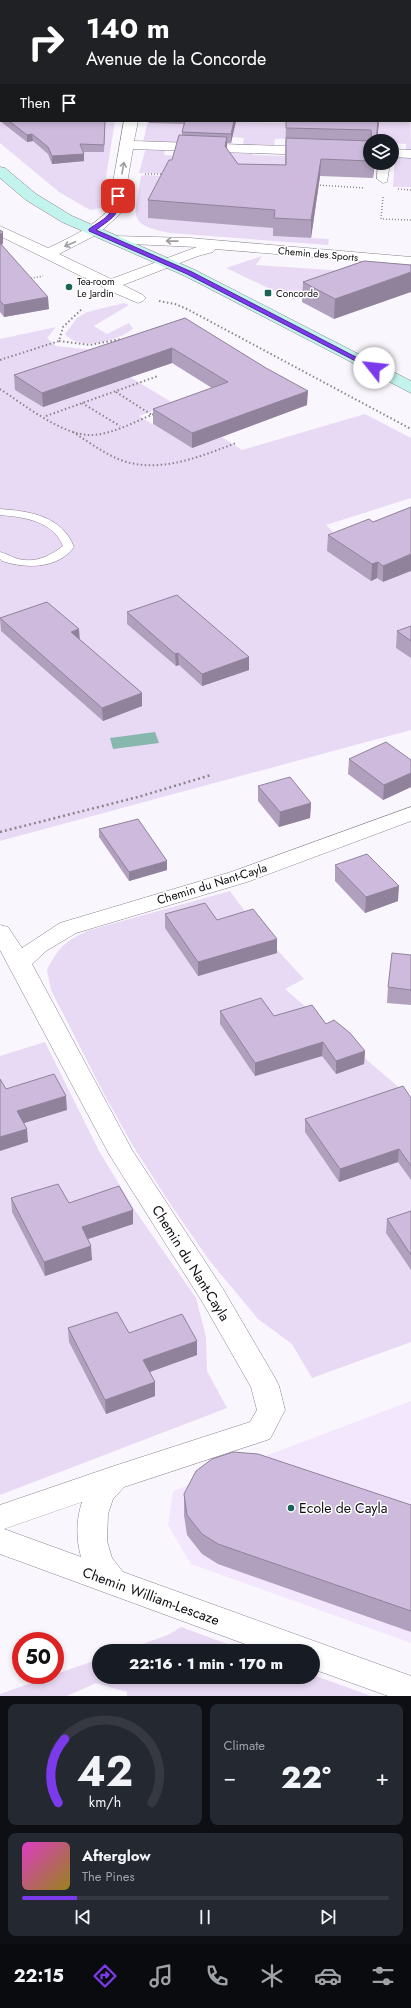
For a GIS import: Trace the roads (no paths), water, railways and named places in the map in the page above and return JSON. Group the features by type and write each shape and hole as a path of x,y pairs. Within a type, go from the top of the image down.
{"main road":[{"path":"0,171 39,202 67,219 166,262 248,302 411,388"}],"street":[{"path":"46,254 76,241 108,220 116,211 131,122"},
{"path":"127,145 363,153"},
{"path":"399,153 411,154"},
{"path":"383,184 384,170"},
{"path":"0,230 138,298"},
{"name":"Chemin des Sports","path":"114,240 184,242 411,261"},
{"name":"Chemin des Sports","path":"108,284 194,252 224,246"},
{"name":"Chemin du Nant-Cayla","path":"19,962 38,946 68,928 240,877 411,814"},
{"name":"Chemin du Nant-Cayla","path":"0,932 19,962 122,1154 213,1296 265,1386 271,1410 260,1431 114,1478 0,1518"},
{"name":"Chemin du Nant-Cayla","path":"113,1583 98,1564 92,1541 93,1514 100,1493 114,1478"},
{"name":"Chemin William-Lescaze","path":"0,1541 283,1644"},
{"path":"320,1658 411,1690"}],"lane":[{"path":"0,512 18,512 44,520 63,533 69,547 55,558 32,563 9,561 0,555"}],"place":[{"name":"Tea-room Le Jardin","path":"69,287"},
{"name":"Concorde","path":"268,293"},
{"name":"Ecole de Cayla","path":"291,1508"}]}
